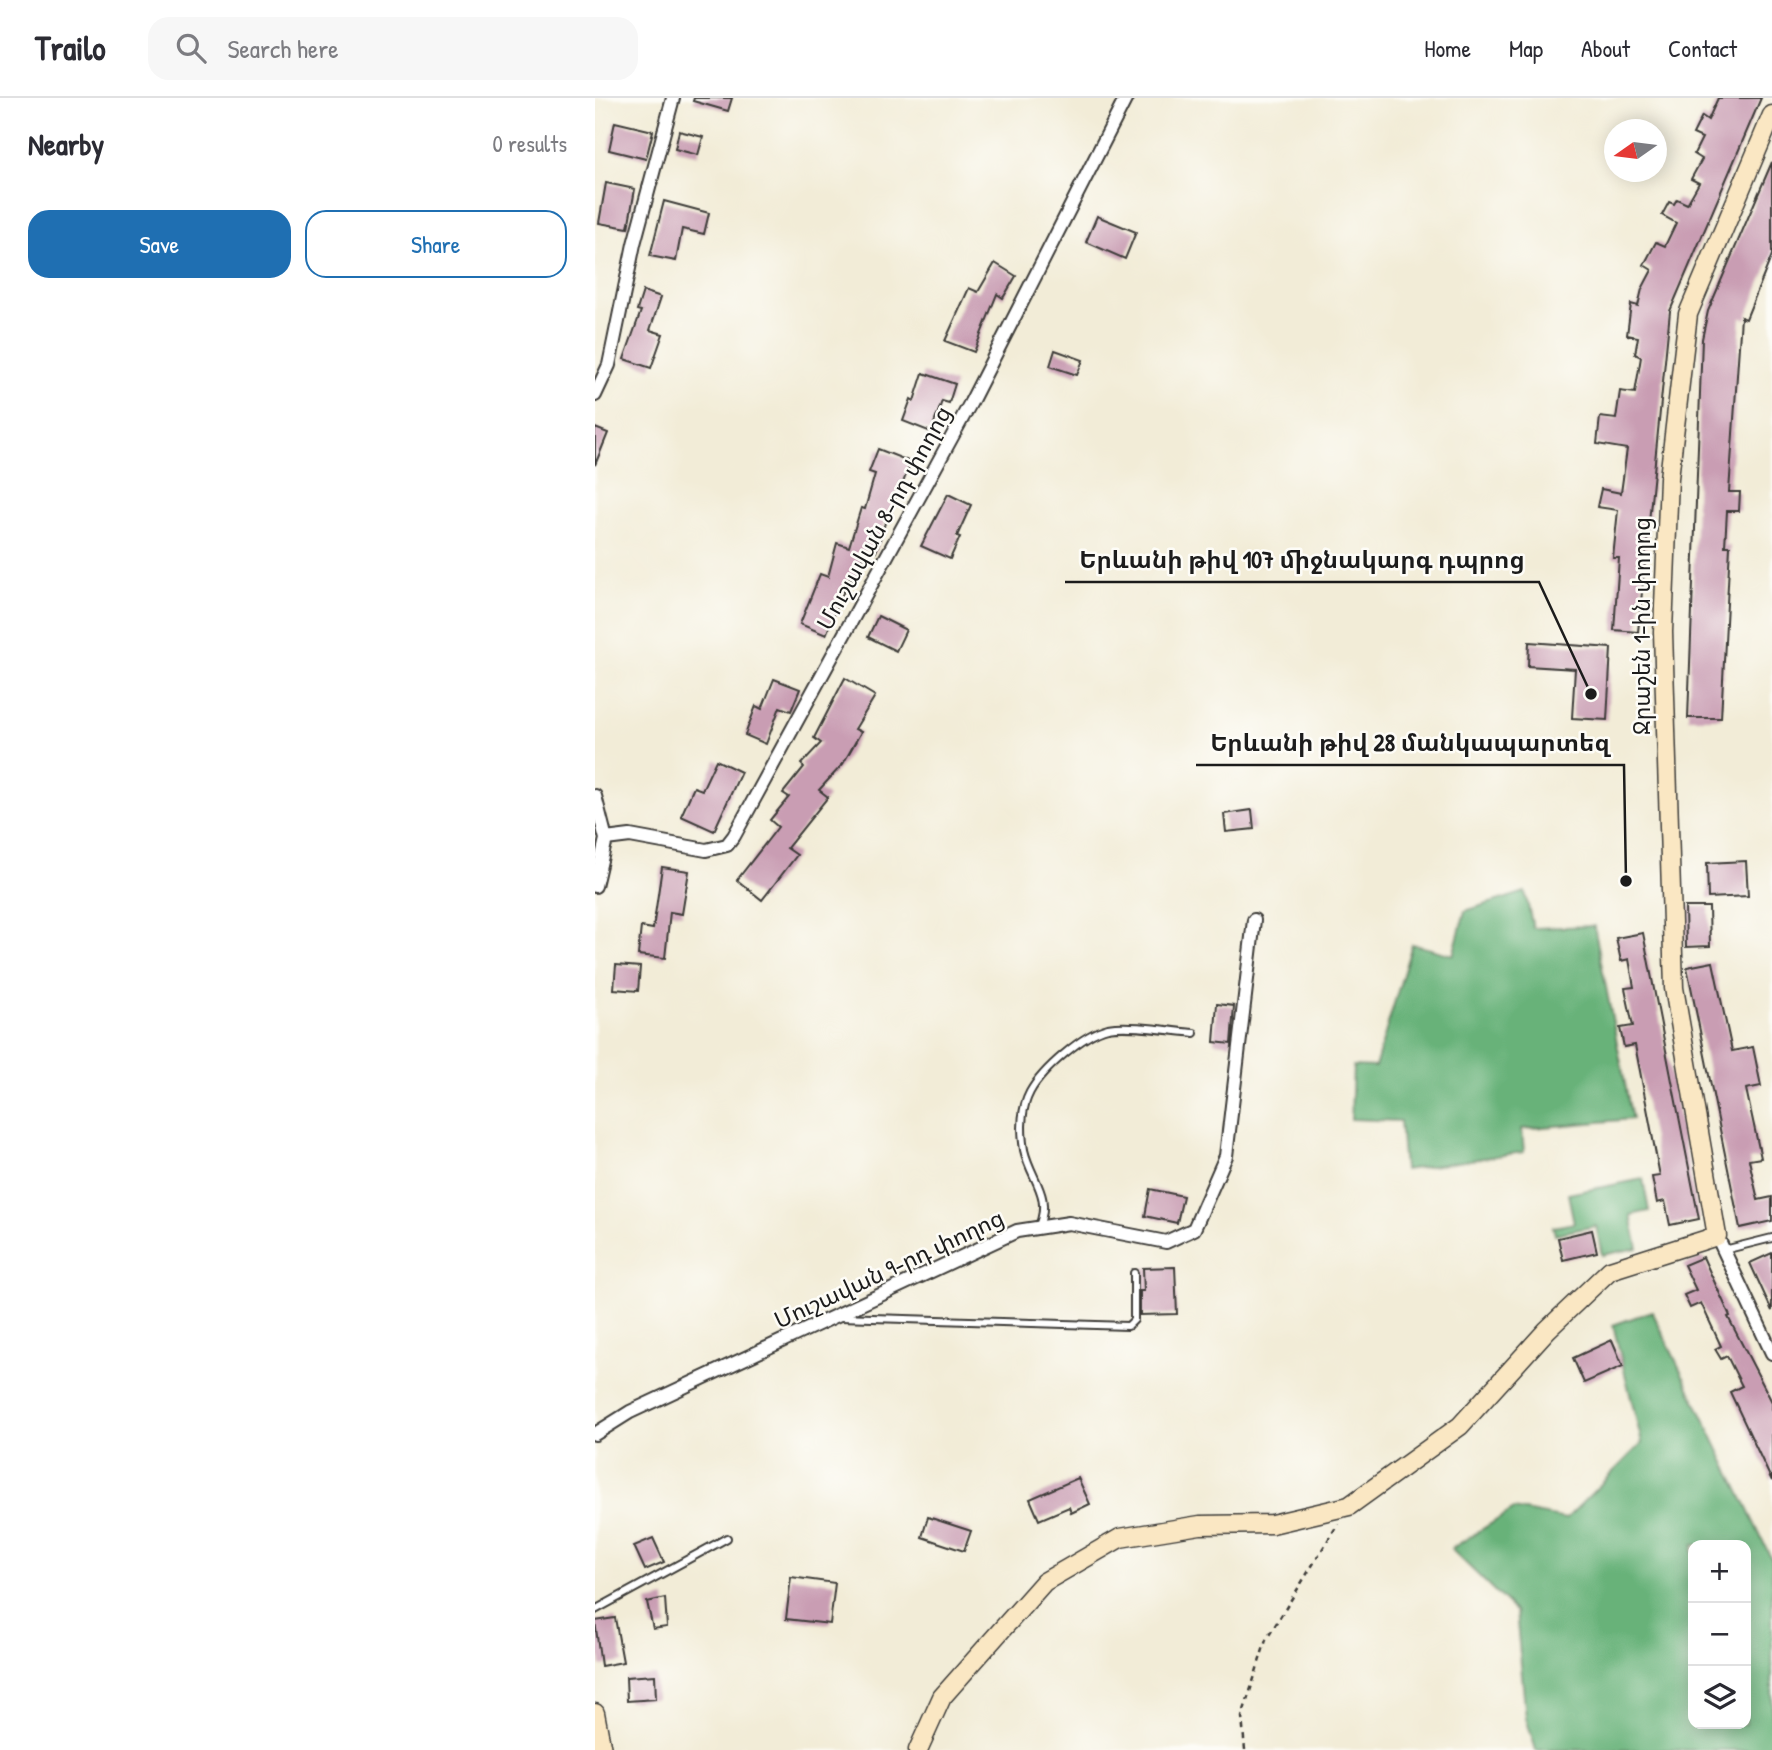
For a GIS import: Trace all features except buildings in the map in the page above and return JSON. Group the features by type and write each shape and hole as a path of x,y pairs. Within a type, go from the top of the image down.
{"street":[{"path":"595,395 609,365 634,244 673,98"},
{"name":"Մուշավան 8-րդ փողոց","path":"606,839 630,836 706,850 727,845 734,836 971,402 1126,98"},
{"name":"Ջրաշեն 1-ին փողոց","path":"1772,115 1688,314 1669,478 1663,632 1674,988 1721,1243 1772,1353"},
{"path":"595,796 606,839 595,886"},
{"name":"Մուշավան 9-րդ փողոց","path":"595,1434 630,1412 1017,1231 1069,1223 1166,1242 1194,1229 1226,1156 1254,920"},
{"path":"918,1750 942,1697 1044,1582 1120,1538 1200,1525 1272,1524 1349,1506 1460,1426 1547,1330 1610,1270 1721,1243"},
{"path":"595,1713 602,1750"}],"lane":[{"path":"1038,1228 1044,1213 1044,1200 1025,1151 1023,1133 1024,1110 1030,1091 1079,1042 1108,1028 1194,1033"},
{"path":"1721,1243 1772,1238"},
{"path":"834,1317 1128,1326 1134,1320 1134,1273"},
{"path":"595,1610 727,1538"}],"path":[{"path":"1245,1750 1242,1717 1266,1640 1349,1506"}],"green space":[{"path":"1525,892 1533,928 1594,926 1632,1119 1522,1129 1524,1152 1404,1170 1400,1121 1351,1119 1353,1066 1375,1067 1412,944 1453,955 1465,911"},
{"path":"1643,1179 1649,1211 1631,1215 1638,1248 1602,1255 1596,1226 1555,1234 1553,1227 1574,1223 1568,1194"},
{"path":"1652,1311 1772,1560 1772,1750 1536,1750 1526,1718 1516,1612 1451,1549 1514,1509 1566,1519 1642,1443 1613,1325"}],"place":[{"name":"Երևանի թիվ 107 միջնակարգ դպրոց","path":"1591,694"},
{"name":"Երևանի թիվ 28 մանկապարտեզ","path":"1626,881"}]}
